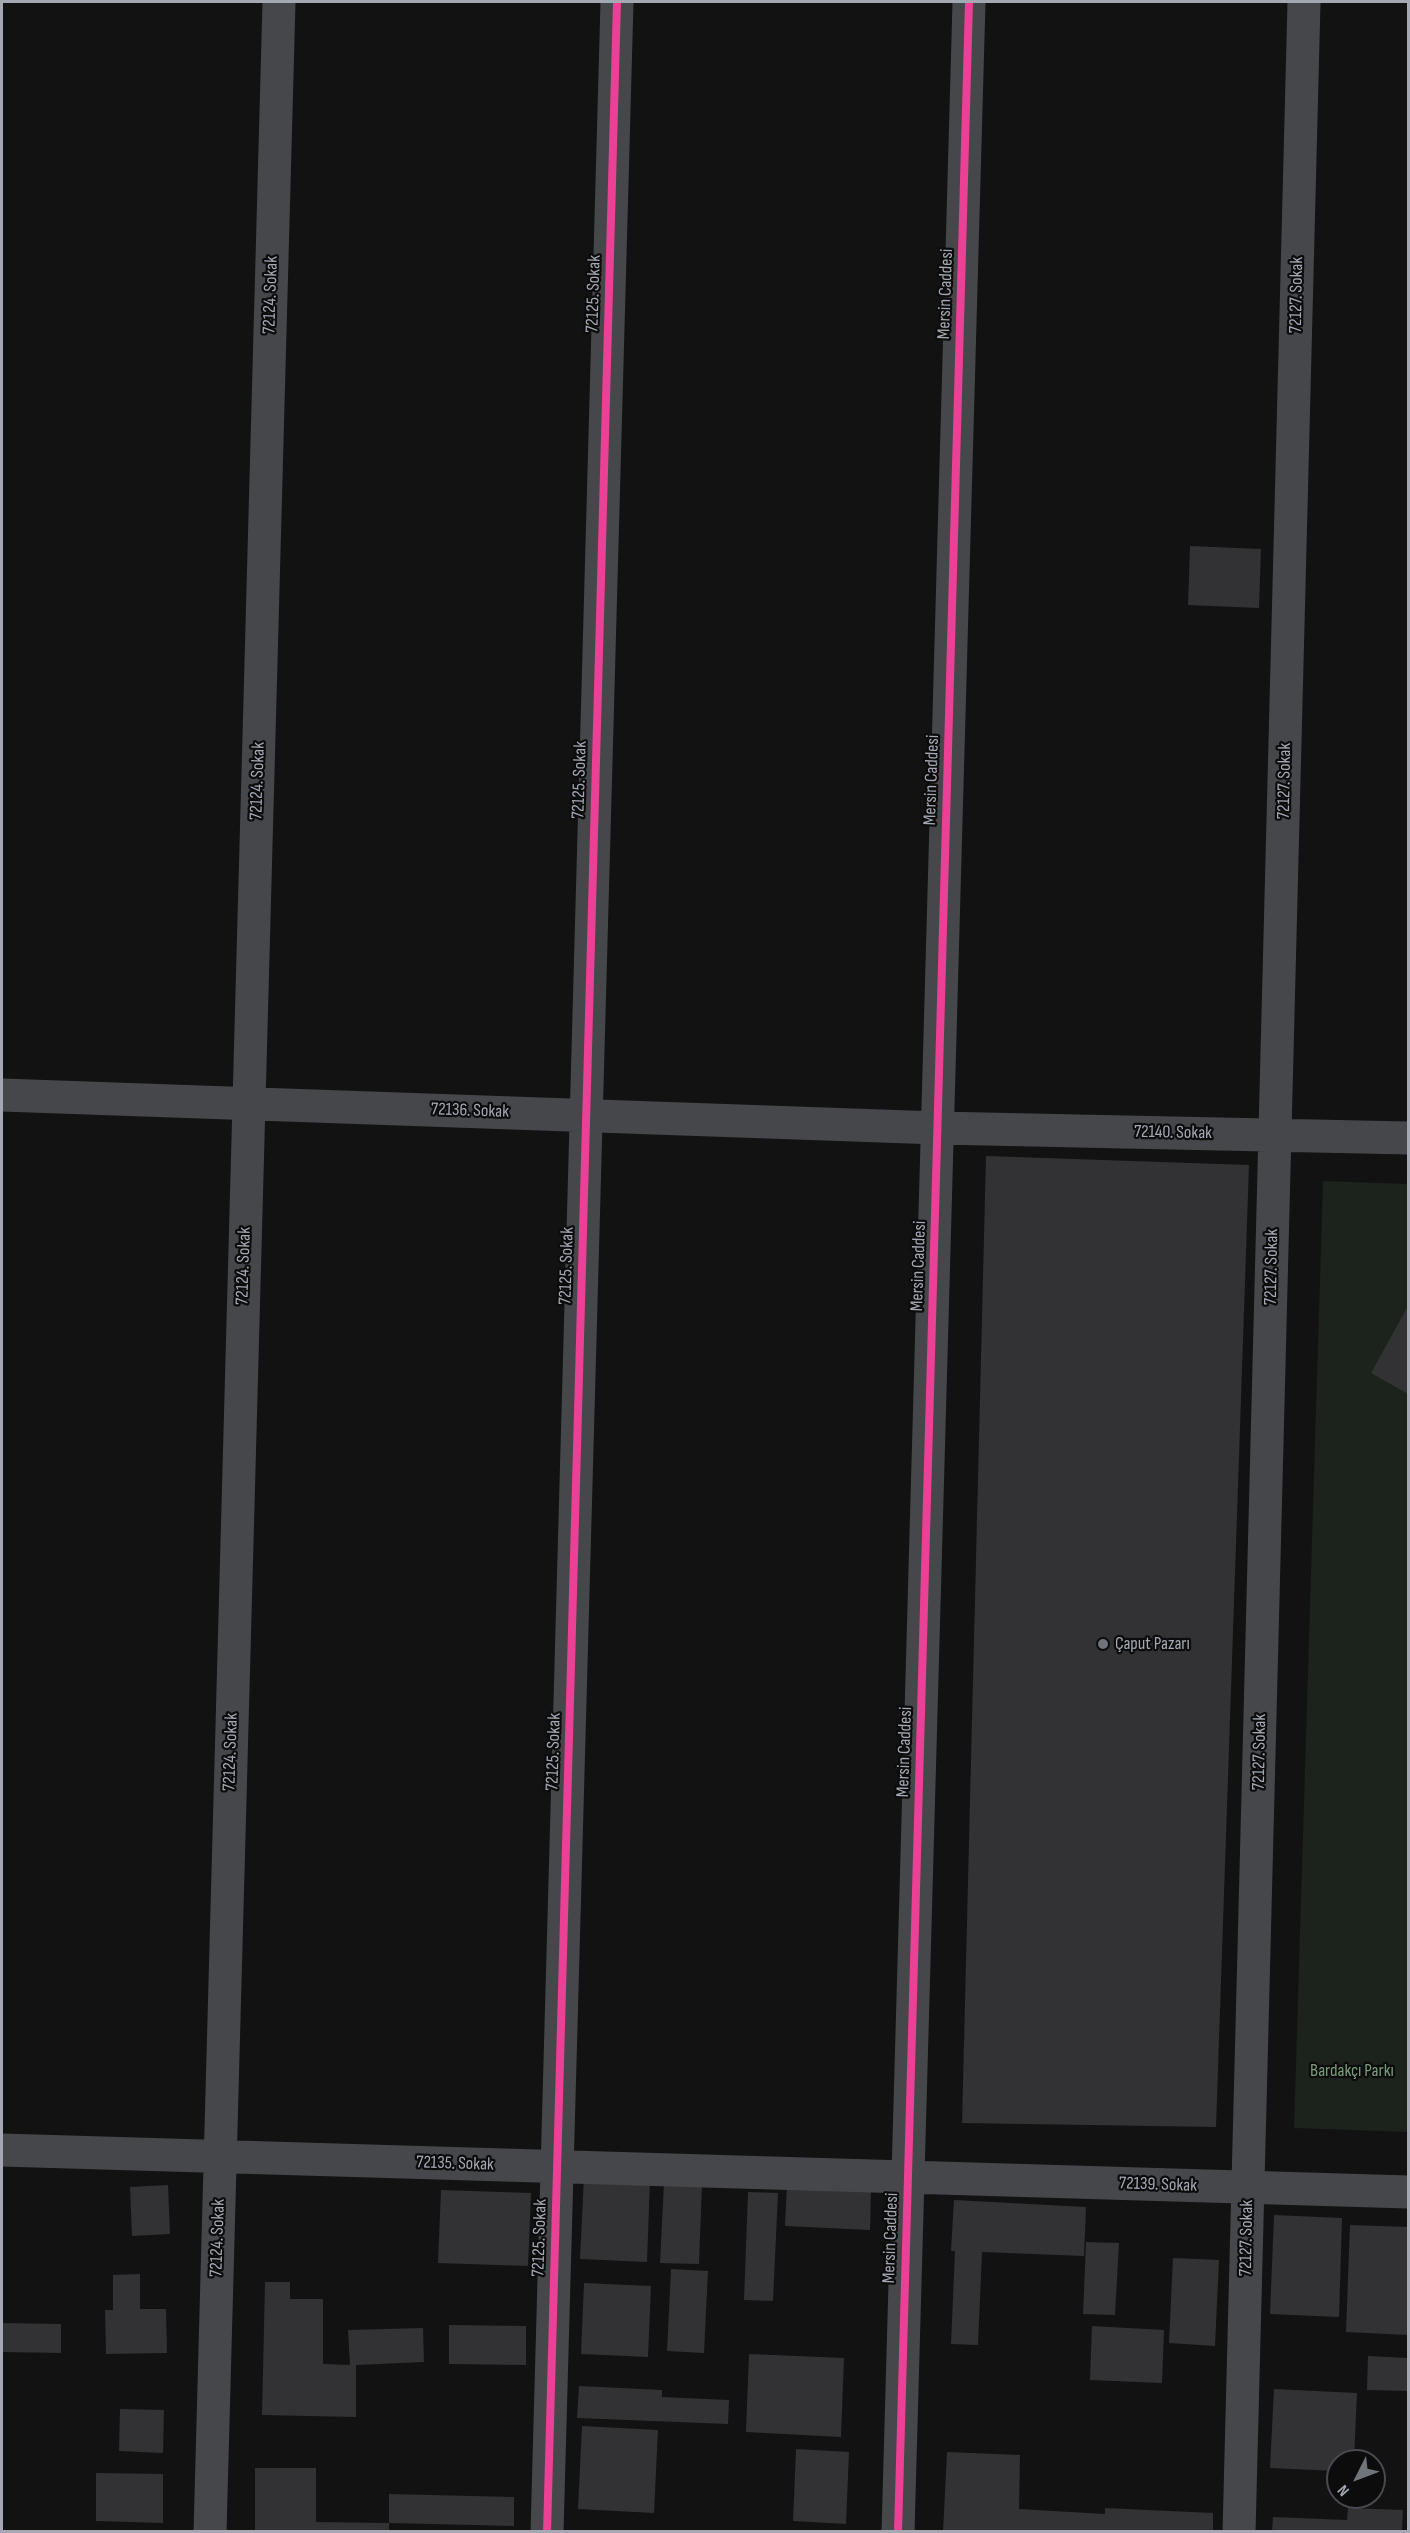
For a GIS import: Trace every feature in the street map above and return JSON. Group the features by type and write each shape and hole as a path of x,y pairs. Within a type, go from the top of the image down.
{"street":[{"name":"72124. Sokak","path":"210,2532 279,2"},
{"name":"72125. Sokak","path":"547,2532 617,2"},
{"name":"Mersin Caddesi","path":"898,2532 969,2"},
{"name":"72127. Sokak","path":"1239,2532 1304,2"},
{"name":"72136. Sokak","path":"2,1095 938,1128"},
{"name":"72140. Sokak","path":"938,1128 1408,1138"},
{"name":"72135. Sokak","path":"2,2150 908,2178"},
{"name":"72139. Sokak","path":"908,2178 1408,2192"}],"green space":[{"name":"Bardakçı Parkı","path":"1323,1181 1408,1184 1408,2132 1294,2128"}],"building":[{"path":"1190,546 1261,549 1259,608 1188,605"},
{"name":"Çaput Pazarı","path":"986,1156 1249,1165 1216,2127 962,2123"},
{"path":"1408,1306 1408,1394 1371,1373"},
{"path":"584,2176 650,2179 647,2262 580,2259"},
{"path":"664,2183 702,2185 699,2264 660,2263"},
{"path":"787,2184 871,2188 870,2230 785,2226"},
{"path":"168,2185 170,2234 132,2236 130,2187"},
{"path":"441,2190 531,2193 528,2266 438,2263"},
{"path":"748,2192 778,2193 773,2301 744,2300"},
{"path":"954,2200 1086,2207 1084,2256 982,2252 978,2345 951,2344 955,2251 951,2251"},
{"path":"1274,2215 1342,2218 1339,2317 1270,2314"},
{"path":"1350,2225 1408,2227 1408,2335 1346,2332"},
{"path":"1086,2242 1119,2243 1115,2315 1083,2314"},
{"path":"1173,2258 1219,2260 1215,2346 1169,2343"},
{"path":"671,2269 708,2271 704,2353 667,2351"},
{"path":"140,2274 140,2309 166,2309 167,2353 106,2354 105,2310 113,2310 113,2275"},
{"path":"265,2282 290,2282 290,2299 323,2299 323,2364 350,2365 348,2330 423,2328 424,2362 356,2365 356,2417 262,2415"},
{"path":"584,2283 651,2286 648,2357 581,2354"},
{"path":"2,2323 61,2324 61,2353 2,2352"},
{"path":"449,2325 526,2326 526,2365 449,2364"},
{"path":"1092,2326 1164,2330 1162,2383 1090,2380"},
{"path":"749,2354 844,2358 841,2437 746,2432"},
{"path":"1368,2356 1408,2358 1408,2391 1367,2390"},
{"path":"579,2386 662,2390 662,2397 729,2400 728,2424 577,2418"},
{"path":"1274,2389 1357,2393 1355,2449 1326,2449 1326,2470 1270,2468"},
{"path":"120,2409 164,2410 163,2453 119,2451"},
{"path":"582,2426 658,2430 654,2513 578,2509"},
{"path":"796,2449 849,2452 846,2524 793,2521"},
{"path":"947,2452 1020,2455 1019,2509 1105,2514 1105,2508 1213,2513 1213,2532 943,2532"},
{"path":"255,2468 316,2468 316,2522 389,2523 389,2532 255,2532"},
{"path":"96,2473 163,2474 163,2523 96,2521"},
{"path":"389,2494 514,2497 514,2526 389,2523"},
{"path":"1348,2509 1403,2510 1402,2532 1272,2532 1273,2517 1347,2520"}],"cycle path":[{"path":"547,2532 617,2"},
{"path":"898,2532 969,2"}],"place":[{"name":"Çaput Pazarı","path":"1103,1644"}]}
